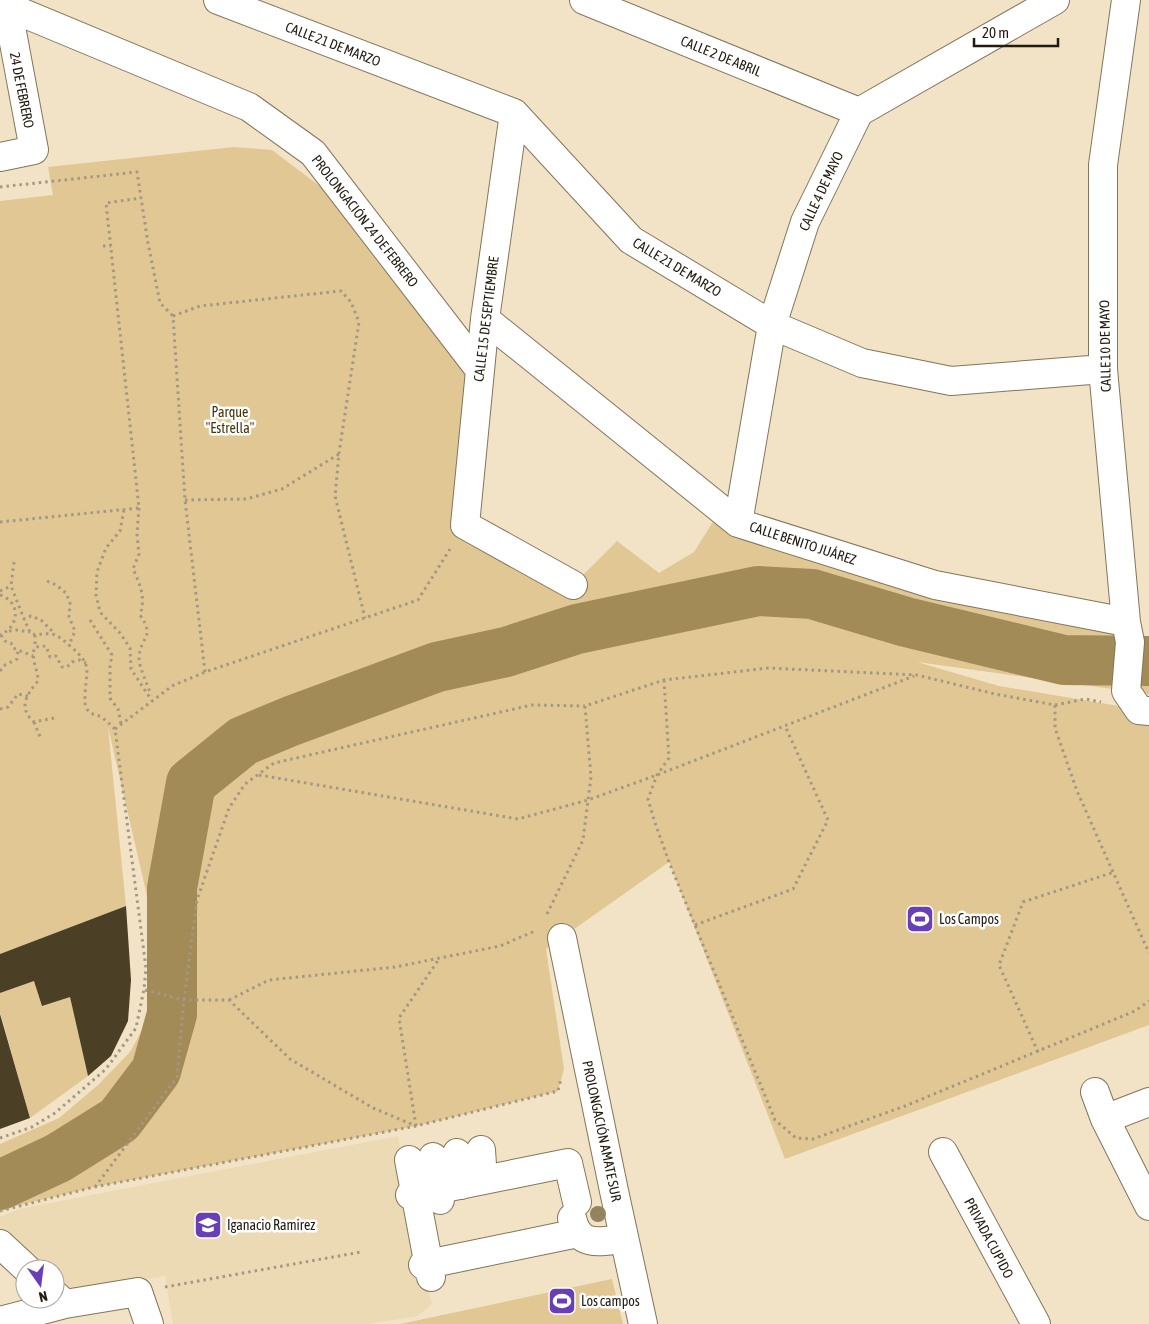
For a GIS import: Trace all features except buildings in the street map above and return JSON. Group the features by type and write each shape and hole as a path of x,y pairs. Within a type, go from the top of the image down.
{"street":[{"name":"CALLE 21 DE MARZO","path":"218,0 514,113 631,240 772,325 862,363 951,381 1103,369"},
{"name":"CALLE 2 DE ABRIL","path":"584,0 859,112"},
{"path":"859,112 1055,0"},
{"name":"CALLE 10 DE MAYO","path":"1126,0 1103,165 1103,369 1128,632 1138,704"},
{"name":"24 DE FEBRERO","path":"0,157 34,150 6,3"},
{"name":"PROLONGACIÓN 24 DE FEBRERO","path":"6,3 249,107 313,153 480,370"},
{"name":"CALLE 4 DE MAYO","path":"738,522 772,325 805,222 859,112"},
{"name":"CALLE 15 DE SEPTIEMBRE","path":"465,525 485,319 514,113"},
{"name":"CALLE BENITO JUÁREZ","path":"485,319 738,522 935,585 1128,632"},
{"path":"465,525 573,585"},
{"name":"PROLONGACIÓN AMATE SUR","path":"550,928 614,1191 643,1324"},
{"path":"1095,1092 1105,1119 1149,1206"},
{"path":"1105,1119 1149,1102"},
{"name":"PRIVADA CUPIDO","path":"943,1152 1036,1324"},
{"path":"445,1155 480,1185 499,1250"},
{"path":"445,1155 480,1185"},
{"path":"445,1155 480,1185"},
{"path":"480,1185 568,1163 577,1202"},
{"path":"499,1250 574,1226 572,1218 573,1209 582,1196 614,1191"},
{"path":"499,1250 584,1239 594,1242 624,1238"},
{"path":"0,1244 16,1259"},
{"path":"65,1299 138,1292 150,1324"},
{"path":"0,1321 34,1309"}],"path":[{"path":"0,187 137,172 160,303 173,316 185,500 205,672"},
{"path":"141,198 106,204 138,508 138,554 133,569 142,588 143,607 140,615 147,625 148,632 139,658 152,701"},
{"path":"103,246 111,246"},
{"path":"173,316 200,306 341,291 351,302 359,322 339,453 335,496 365,618"},
{"path":"185,500 246,498 282,489 339,453"},
{"path":"0,522 138,508"},
{"path":"124,510 120,531 106,548 97,572 96,595 100,612 120,633 130,648 132,670 152,701"},
{"path":"115,729 172,686 205,672 418,600 465,525"},
{"path":"14,562 11,586 30,632"},
{"path":"47,581 66,593 70,603 69,617 75,631 70,645"},
{"path":"0,591 11,586"},
{"path":"0,595 11,601 15,614 15,621 7,632"},
{"path":"0,1138 32,1127 55,1113 106,1069 136,1028 144,990 146,968 115,729 102,717 92,714 84,702 88,673 83,658 42,620 31,616 24,619"},
{"path":"90,620 112,655 110,698 118,709 122,724"},
{"path":"33,656 26,652 18,651 0,636 16,630 30,632 35,635 44,633 56,634"},
{"path":"35,635 33,656 38,681 30,689 25,710 34,722 41,738"},
{"path":"35,647 46,646 50,656 56,656 62,667 67,667 72,662 79,660 86,664"},
{"path":"0,671 5,665 17,659 18,651"},
{"path":"94,1187 178,1077 184,1000 197,900 229,808 245,784 274,764 532,705 585,706 664,680 768,668 917,675 995,694 1055,705 1086,699 1138,704"},
{"path":"258,775 518,819 588,800 917,675"},
{"path":"664,680 669,758 657,775 648,799 666,854 775,1120 796,1138 813,1139 878,1116 1135,1012 1149,1001"},
{"path":"0,709 8,707 18,694 28,696"},
{"path":"1055,705 1055,728 1078,791 1149,953"},
{"path":"144,990 184,1000 229,1000 269,980 395,967 439,959 500,946 550,928 551,904 583,840 591,777 585,706"},
{"path":"34,722 54,718"},
{"path":"695,925 792,889 828,820 786,726"},
{"path":"1038,1052 999,965 1023,902 1114,872"},
{"path":"416,1126 399,1018 439,959"},
{"path":"229,1000 290,1059 373,1108 416,1126"},
{"path":"0,1211 94,1187 416,1126 558,1091 562,1076"},
{"path":"138,1292 361,1252"}],"shaded area":[{"name":"Iganacio Ramirez","path":"398,1136 425,1278 432,1304 418,1316 368,1324 173,1324 165,1276 65,1293 65,1259 28,1259 0,1232 0,1217 19,1209"}],"green space":[{"name":"Parque \"Estrella\"","path":"234,147 272,150 366,221 480,370 465,525 573,585 617,541 659,573 694,552 721,509 1149,637 1149,694 917,662 999,686 1149,711 1149,1025 785,1159 669,862 546,949 564,1069 558,1091 416,1126 94,1187 8,1208 5,1192 0,1195 0,1144 59,1118 98,1085 130,1052 147,1021 153,966 147,896 108,727 126,906 0,954 0,201 53,195 48,167"},
{"path":"34,981 70,997 88,1076 30,1118 0,1012 0,993"},
{"name":"Los campos","path":"612,1279 623,1324 400,1324"}],"waterway":[{"path":"0,1185 58,1158 119,1120 156,1071 172,1014 172,888 191,783 243,741 291,721 437,667 506,652 577,629 758,591 812,594 906,622 1064,660 1149,661"}],"place":[{"name":"Los Campos","path":"920,919"},
{"name":"Iganacio Ramirez","path":"208,1225"},
{"name":"Los campos","path":"562,1301"}]}
